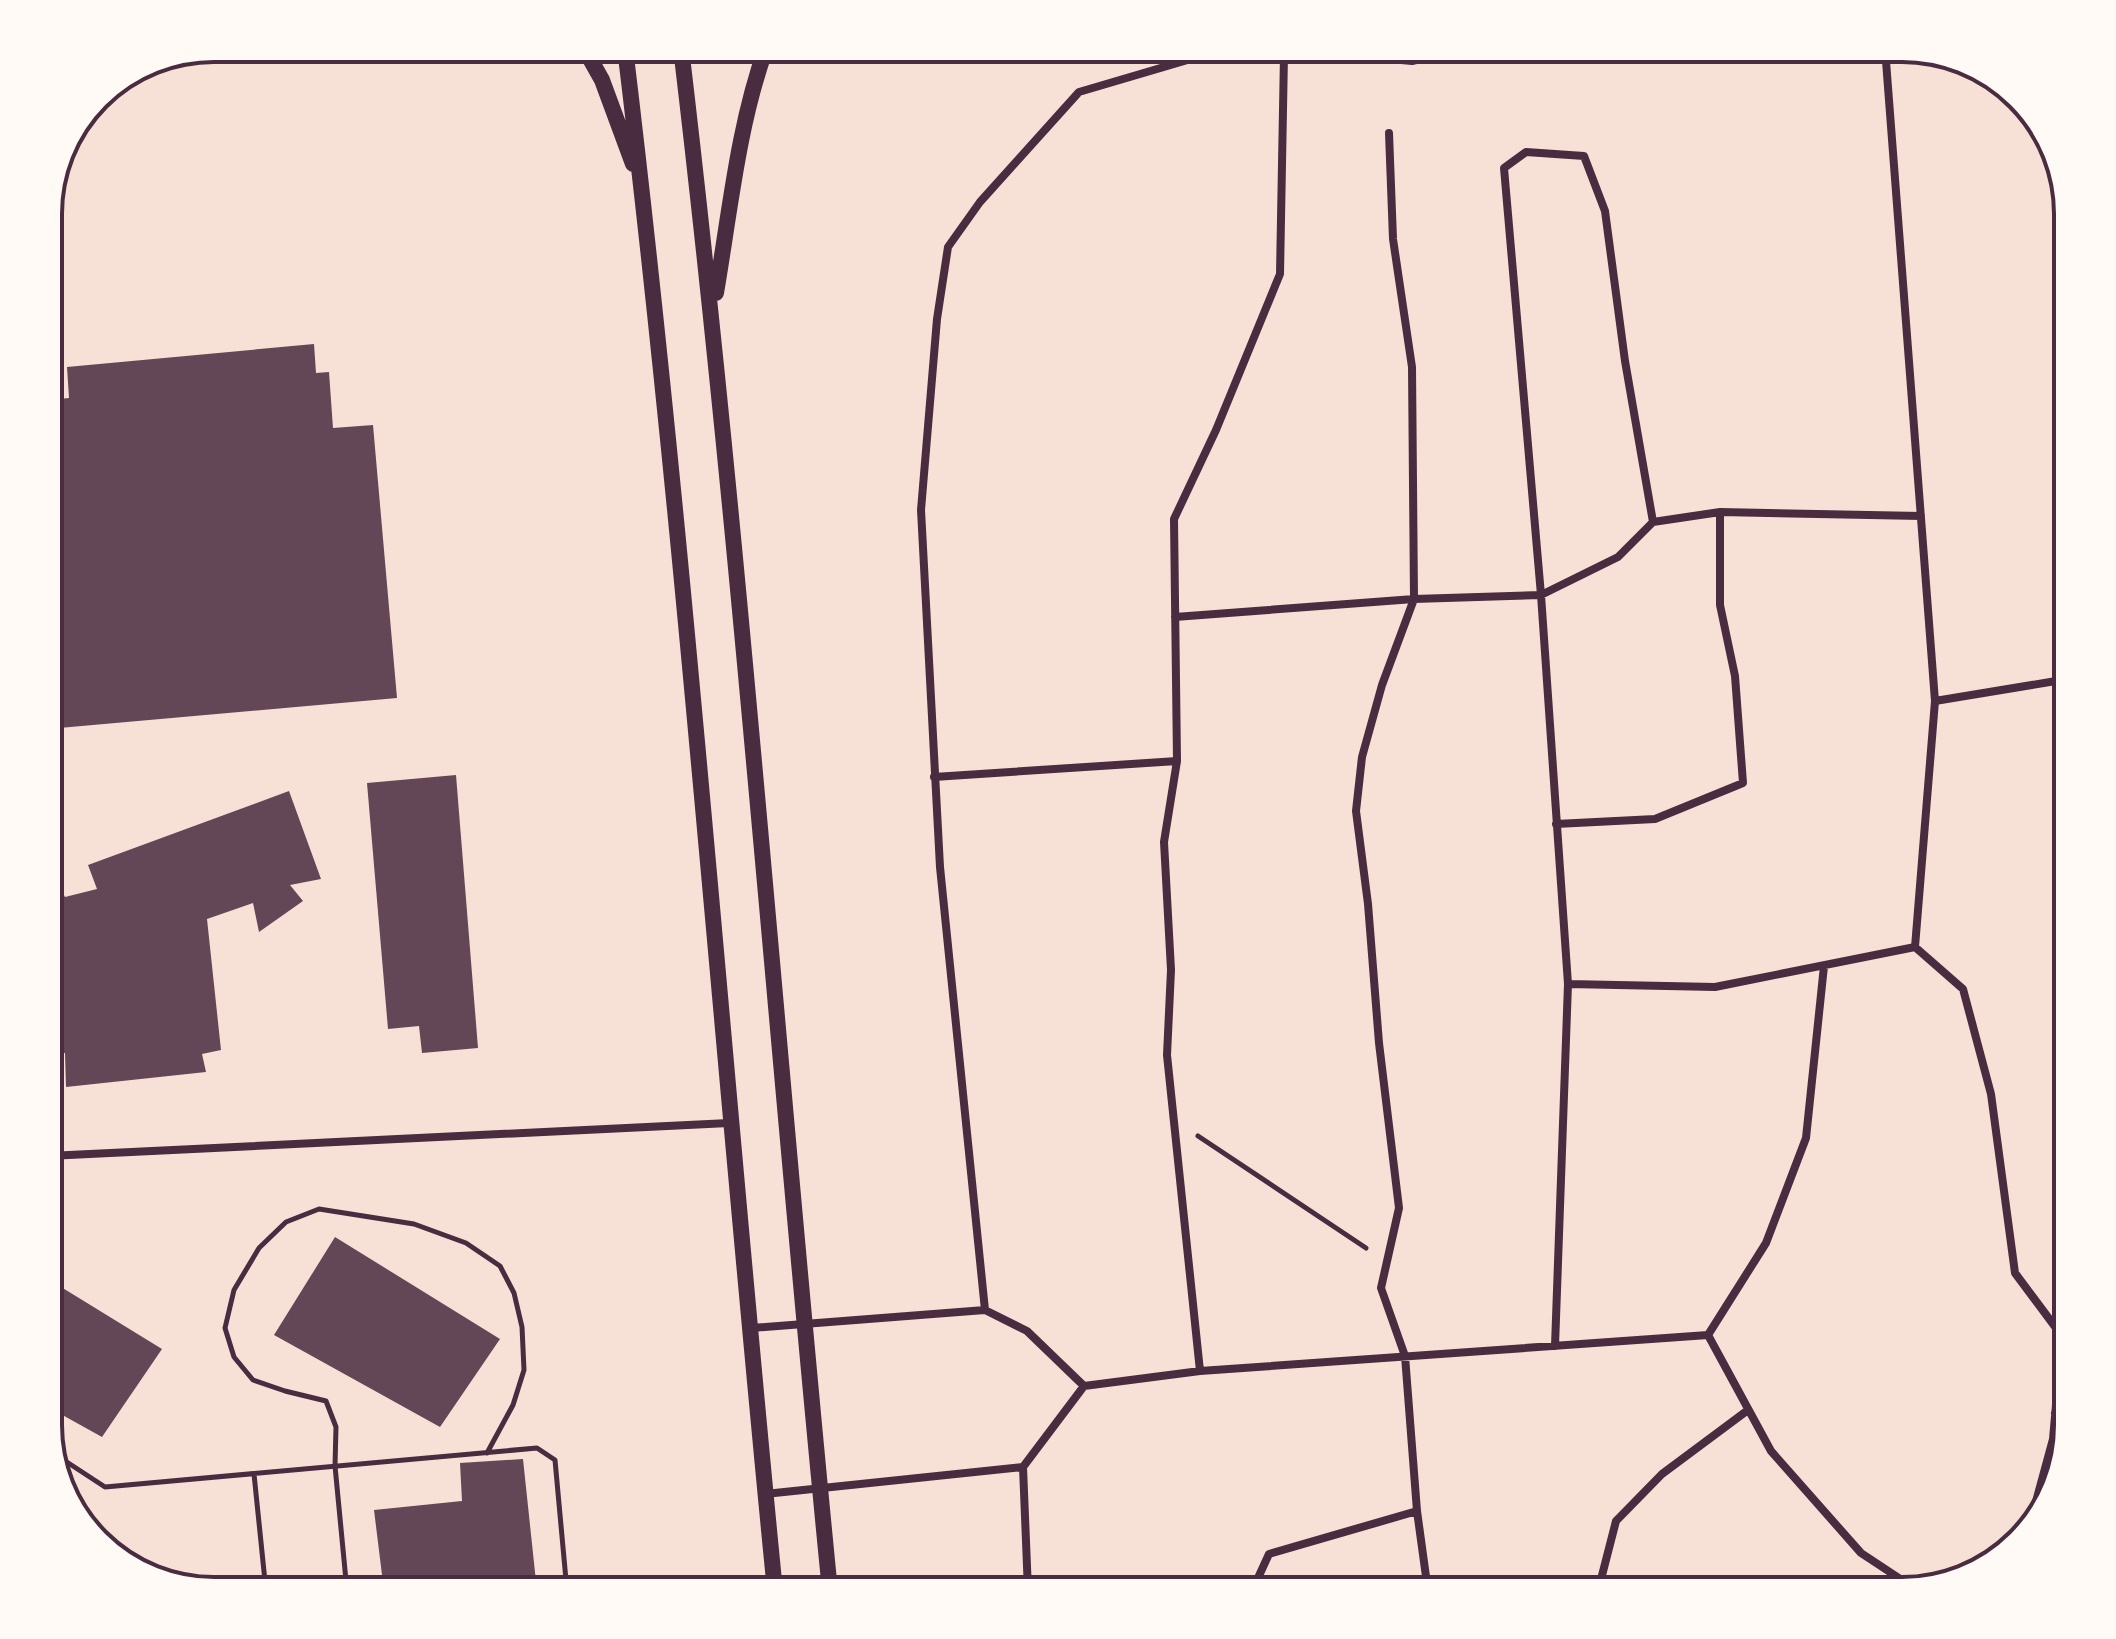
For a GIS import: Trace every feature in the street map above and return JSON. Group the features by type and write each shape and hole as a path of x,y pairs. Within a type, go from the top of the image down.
{"main road":[{"path":"592,62 602,80 642,187"},
{"path":"627,62 658,321 729,1123 774,1577"},
{"path":"683,62 713,315 784,1117 829,1577"},
{"path":"713,315 745,122 761,62"}],"street":[{"path":"985,1310 940,867 921,510 937,319 948,247 980,202 1079,92 1181,62"},
{"path":"1200,1371 1167,1055 1171,970 1164,842 1177,761 1174,519 1216,430 1280,274 1284,62"},
{"path":"1886,62 1935,701 1915,947"},
{"path":"1389,133 1393,239 1412,367 1414,599 1382,685 1362,757 1356,811 1399,1208 1381,1288 1405,1356 1417,1511 1426,1577"},
{"path":"1555,1346 1568,984 1541,595 1504,168 1526,152 1584,156 1605,211 1625,361 1653,522"},
{"path":"1175,617 1414,599 1541,595 1618,557 1653,522 1720,512 1921,516"},
{"path":"1556,824 1655,819 1743,783 1735,676 1720,605 1720,512"},
{"path":"1935,701 2054,681"},
{"path":"934,777 1177,761"},
{"path":"1568,984 1715,987 1915,947"},
{"path":"1915,947 1963,989 1991,1094 2015,1273 2054,1325"},
{"path":"1708,1335 1766,1243 1806,1138 1824,966"},
{"path":"62,1155 729,1123"},
{"path":"751,1328 985,1310 1027,1331 1084,1386"},
{"path":"1027,1577 1023,1467 1084,1386 1200,1371 1708,1335"},
{"path":"1708,1335 1771,1451 1861,1553 1897,1577"},
{"path":"1602,1577 1616,1521 1662,1474 1748,1410"},
{"path":"2039,1491 2054,1426"},
{"path":"765,1494 1023,1467"},
{"path":"1258,1577 1269,1554 1417,1511"}],"path":[{"path":"1174,1119 1387,1261"},
{"path":"346,1577 335,1466 336,1427 326,1401 253,1380 234,1357 225,1328 234,1290 259,1248 286,1222 319,1209 414,1224 466,1243 500,1266 517,1304 522,1327 524,1370 513,1405 487,1453"},
{"path":"66,1462 105,1487 537,1448 555,1460 566,1577"},
{"path":"254,1474 265,1577"}],"building":[{"path":"314,344 316,373 329,372 333,428 373,425 397,698 62,728 62,399 69,398 67,367"},
{"path":"456,775 478,1048 422,1053 419,1026 388,1029 367,783"},
{"path":"289,791 321,879 290,885 303,901 259,932 253,903 207,919 221,1050 202,1054 206,1072 66,1087 65,1053 62,1054 62,892 65,897 97,889 88,865"},
{"path":"335,1237 500,1339 440,1427 274,1335"},
{"path":"62,1288 162,1349 102,1437 62,1415"},
{"path":"523,1459 536,1577 382,1577 374,1510 462,1501 460,1463"}]}
